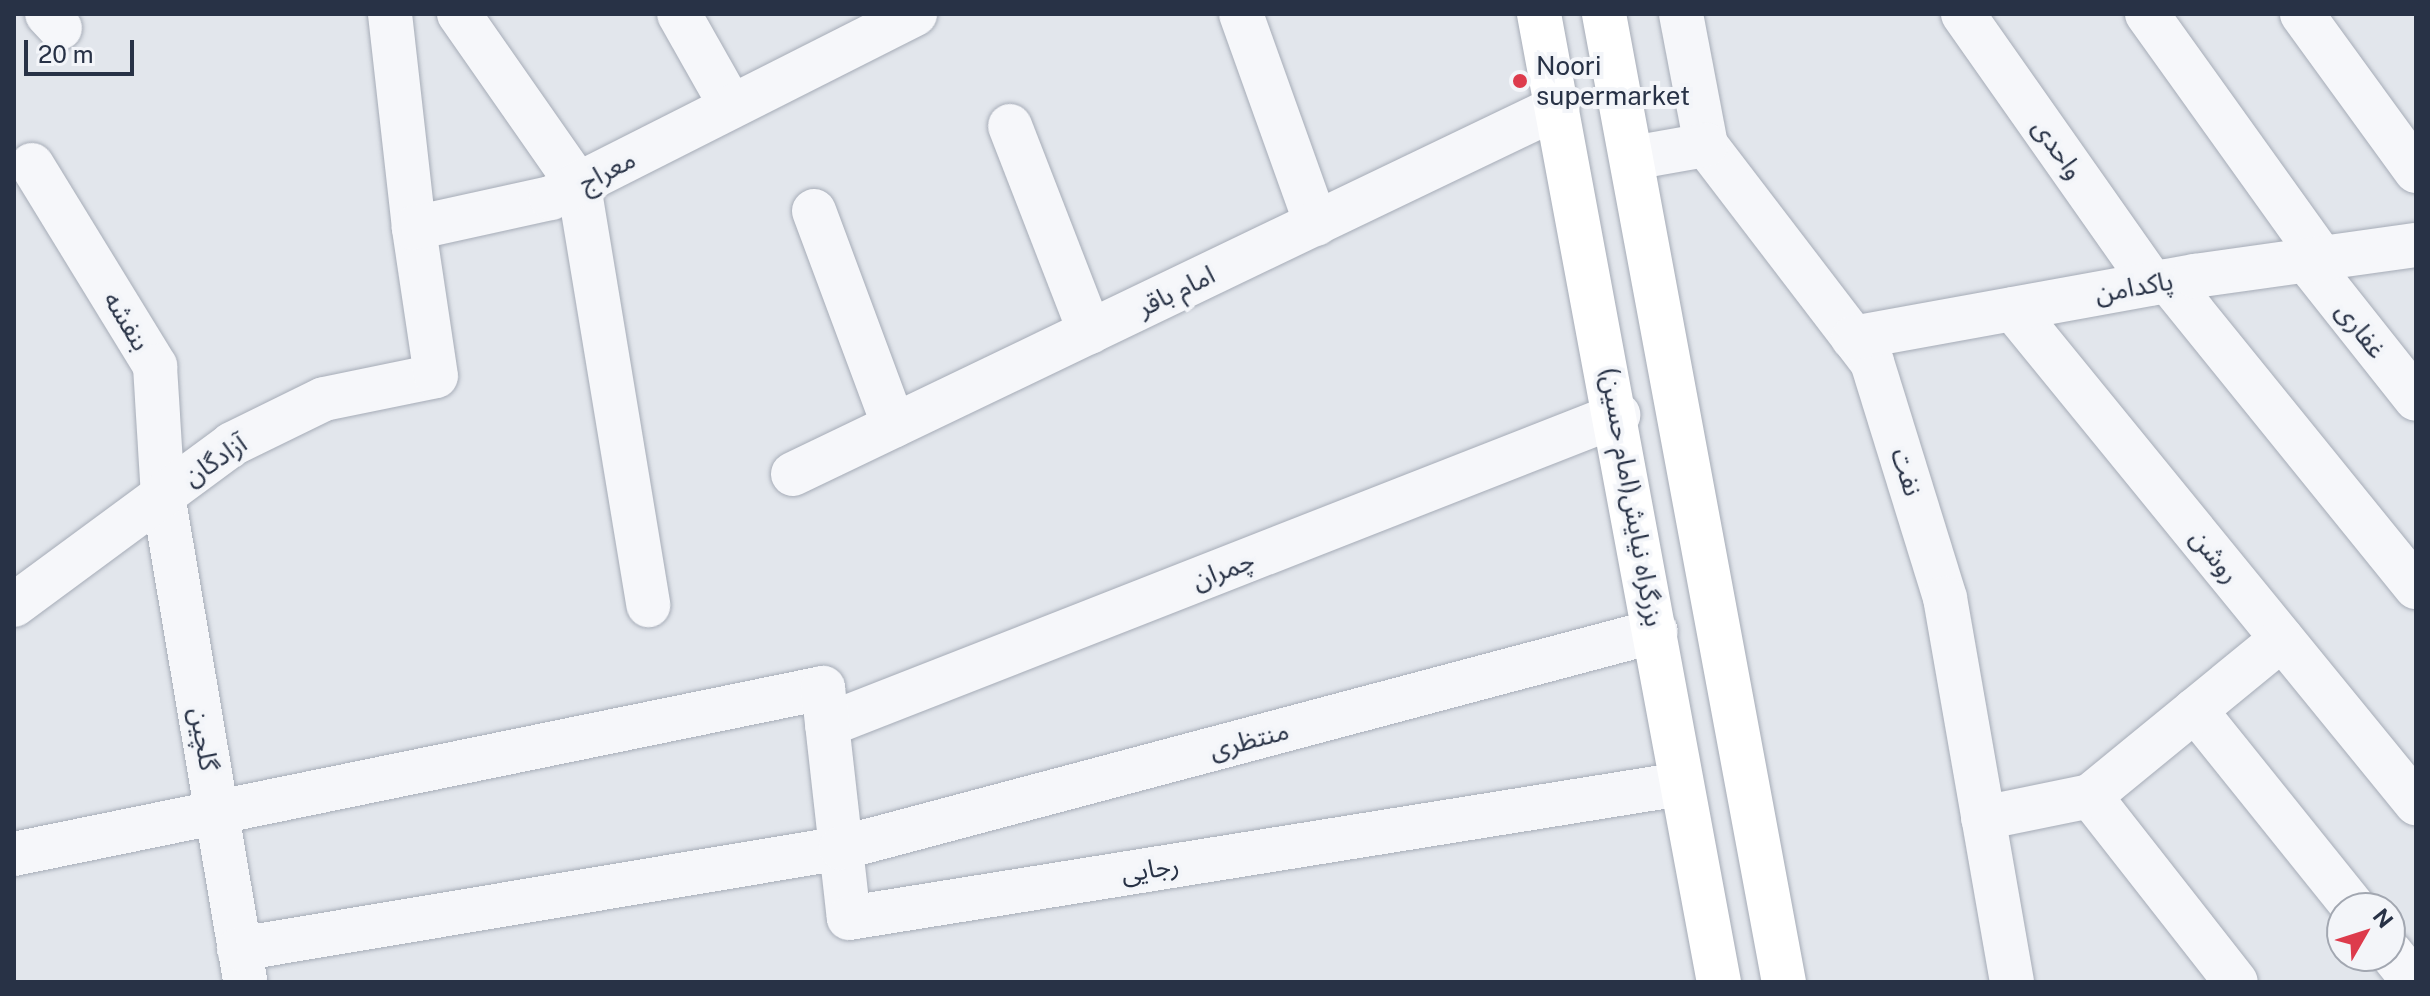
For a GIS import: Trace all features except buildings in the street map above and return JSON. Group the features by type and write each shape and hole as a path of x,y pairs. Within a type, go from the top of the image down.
{"highway":[{"name":"بزرگراه نیایش(امام حسین)","path":"1539,14 1618,415 1681,784 1719,982"},
{"path":"1604,14 1784,982"}],"street":[{"path":"390,14 414,228"},
{"path":"459,14 579,186 648,605"},
{"path":"679,14 730,104"},
{"name":"معراج","path":"414,228 579,186 730,104 915,14"},
{"path":"1241,14 1316,224"},
{"name":"نفت","path":"1681,14 1706,145 1872,362 1945,598 2012,982"},
{"name":"واحدی","path":"1963,14 2160,282 2416,587"},
{"name":"غفاری","path":"2147,14 2314,259 2416,399"},
{"path":"2302,14 2416,171"},
{"name":"امام باقر","path":"793,474 1558,107"},
{"path":"1010,126 1090,332"},
{"path":"1632,158 1706,145"},
{"name":"بنفشه","path":"32,165 155,366 163,495"},
{"path":"814,211 894,426"},
{"name":"آزادگان","path":"14,605 232,444 324,399 436,376 440,369 414,228"},
{"name":"پاکدامن","path":"1853,338 2160,282 2416,245"},
{"name":"روشن","path":"2013,309 2416,803"},
{"name":"چمران","path":"14,854 217,812 825,707 1618,415"},
{"name":"گلچین","path":"163,495 242,966"},
{"name":"منتظری","path":"242,966 841,848 1656,631"},
{"path":"1983,818 2090,796 2282,639"},
{"name":"رجایی","path":"825,707 849,918 1681,784"},
{"path":"2195,710 2341,892"},
{"path":"2090,796 2236,982"}],"place":[{"name":"Noori supermarket","path":"1520,81"}]}
